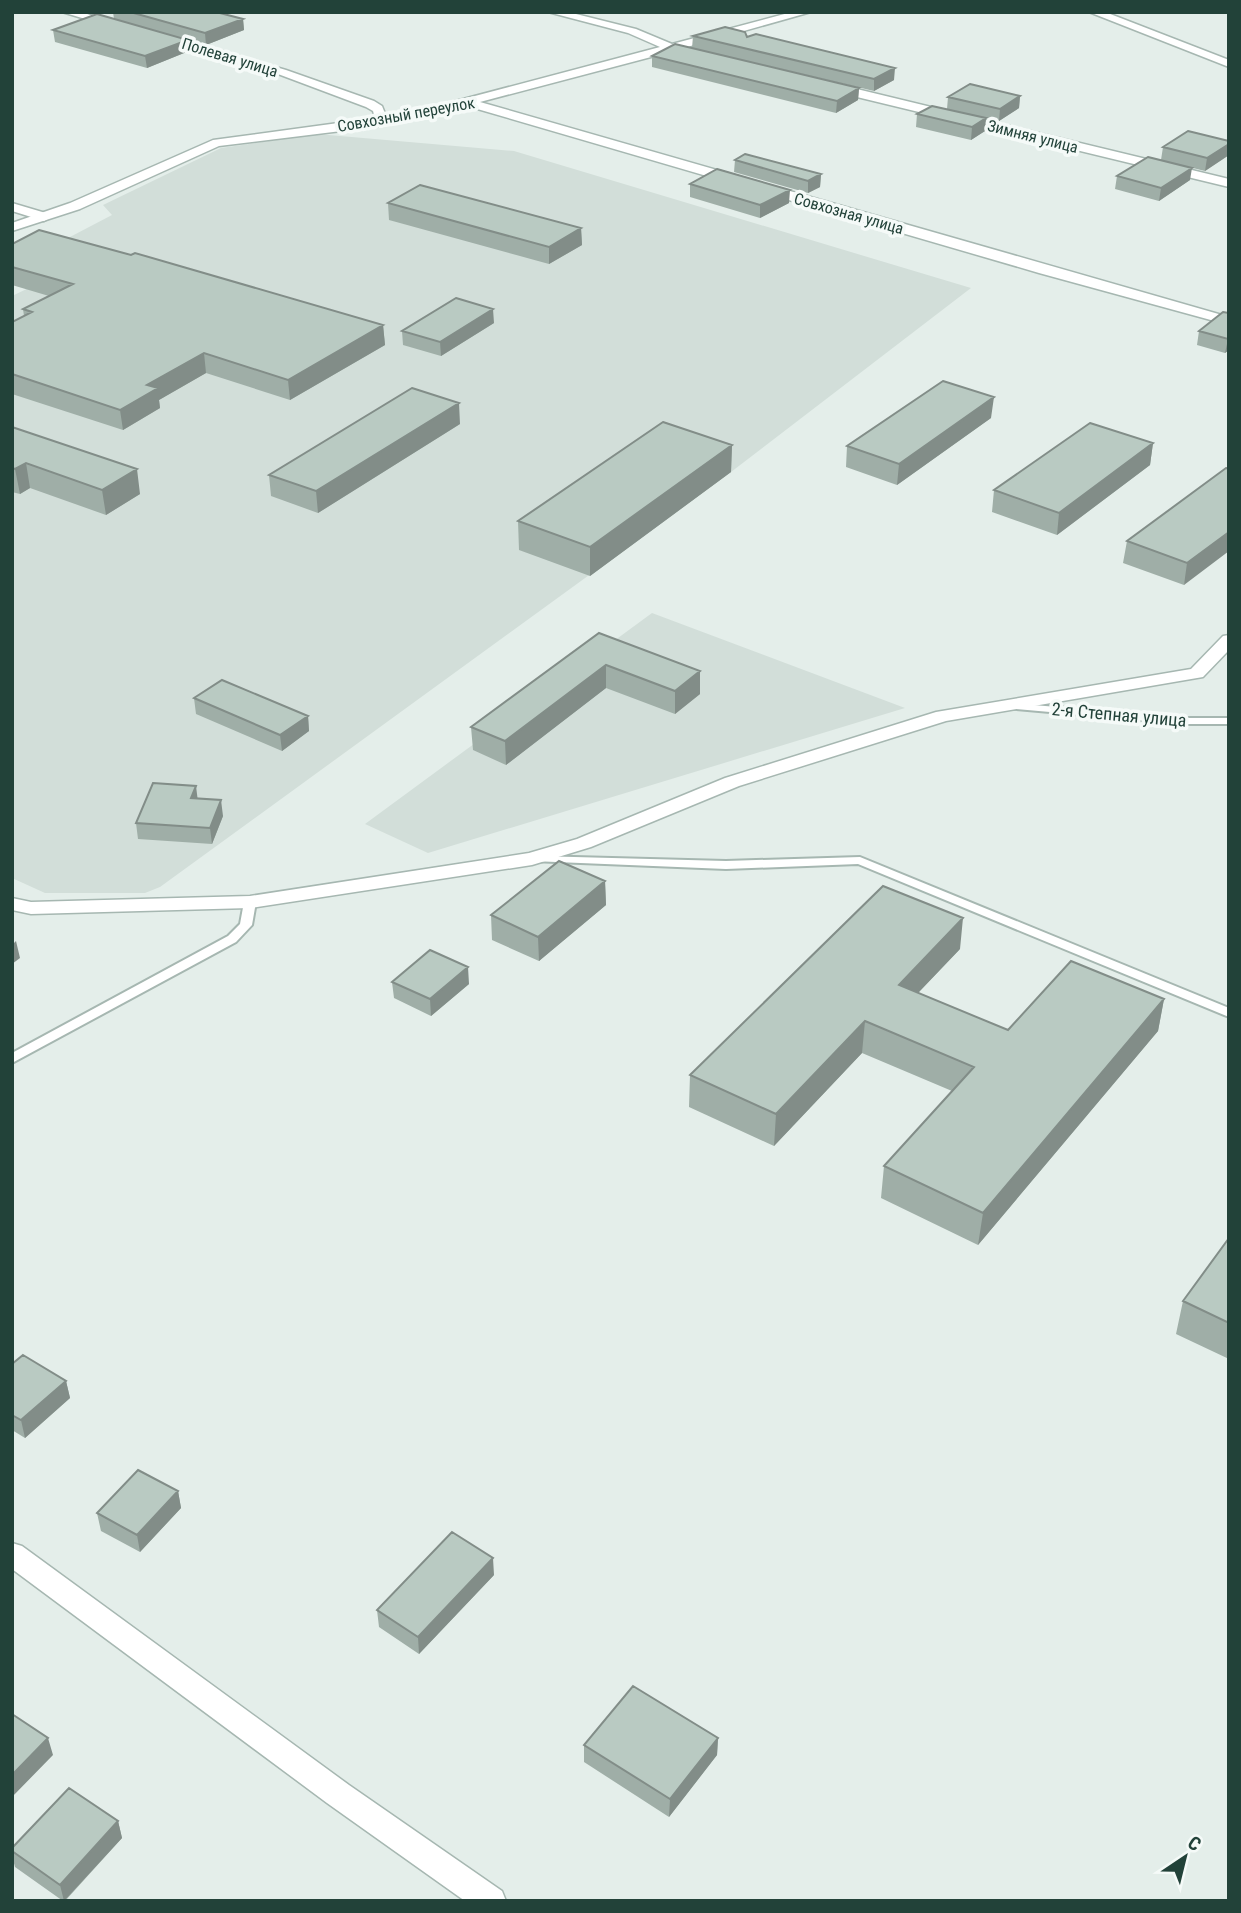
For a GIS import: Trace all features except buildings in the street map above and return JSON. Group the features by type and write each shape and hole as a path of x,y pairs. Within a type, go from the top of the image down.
{"street":[{"path":"67,12 130,28"},
{"path":"554,12 632,31 670,49 696,54"},
{"name":"Совхозный переулок","path":"12,227 75,206 217,143 382,122 470,103 806,12"},
{"path":"1094,12 1229,64"},
{"name":"Полевая улица","path":"155,35 282,72 370,104 378,109 382,122"},
{"name":"Зимняя улица","path":"816,83 1229,183"},
{"name":"Совхозная улица","path":"470,103 1229,321"},
{"path":"12,207 44,217"},
{"path":"12,904 42,908 250,902 532,859 584,843 732,782 943,716 1197,673 1229,639"},
{"path":"12,1554 338,1794 491,1901"}],"lane":[{"name":"2-я Степная улица","path":"1010,706 1229,721"},
{"path":"532,859 726,865 860,860 1229,1013"},
{"path":"12,1059 232,939 246,925 250,902"}],"shaded area":[{"path":"317,134 514,151 971,288 731,472 160,887 145,893 45,893 12,878 12,296 87,260 47,249 112,215 103,205 221,148"},
{"path":"652,613 905,708 428,853 365,824"}]}
